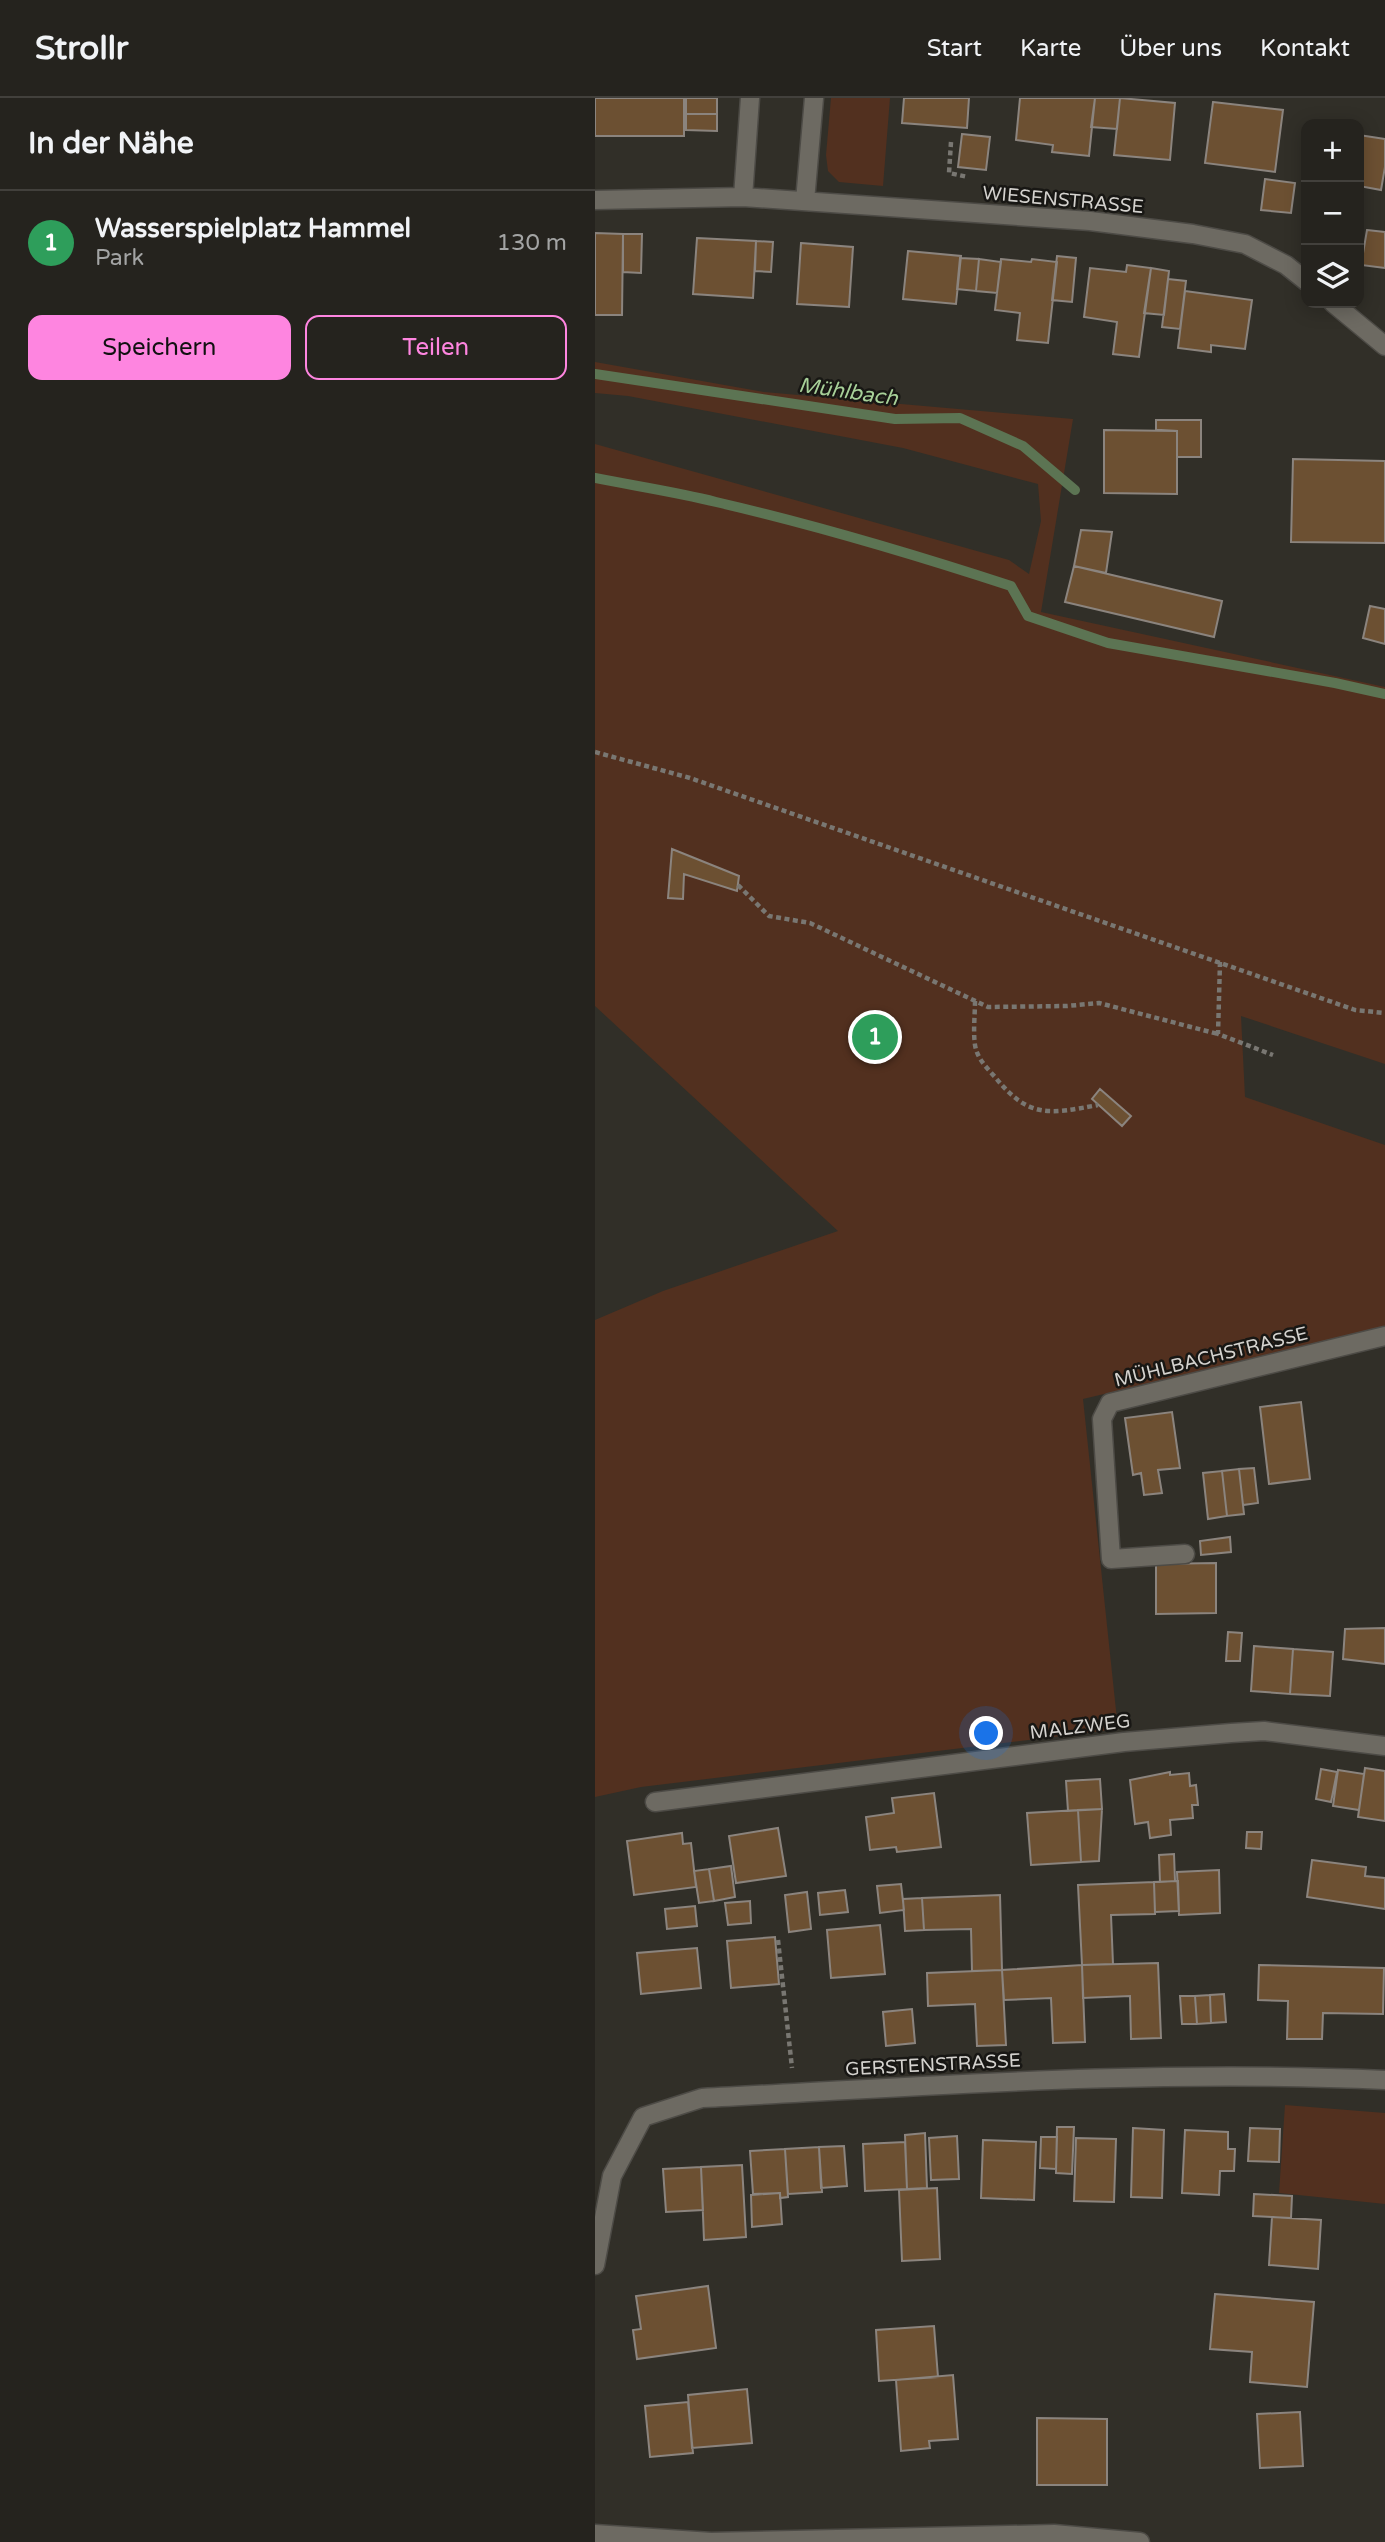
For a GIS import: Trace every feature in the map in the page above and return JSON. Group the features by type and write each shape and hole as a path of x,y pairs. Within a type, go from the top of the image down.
{"street":[{"path":"743,197 750,98"},
{"path":"805,201 814,98"},
{"name":"WIESENSTRASSE","path":"595,200 743,197 1090,221 1193,234 1245,244 1286,265 1301,277"},
{"path":"1339,308 1385,346"},
{"name":"MÜHLBACHSTRASSE","path":"1185,1554 1111,1559 1102,1419 1110,1403 1385,1336"},
{"name":"MALZWEG","path":"655,1802 1124,1742 1231,1733 1264,1731 1385,1746"},
{"name":"GERSTENSTRASSE","path":"595,2265 612,2176 643,2117 702,2098 1114,2076 1313,2076 1385,2080"},
{"path":"595,2534 711,2542 1054,2538 1140,2542"}],"path":[{"path":"951,142 949,173 968,177"},
{"path":"595,752 690,778 1355,1010 1385,1013"},
{"path":"738,886 769,916 810,923 988,1007 1099,1003 1218,1034 1273,1055"},
{"path":"1218,1034 1220,962"},
{"path":"975,1001 974,1044 978,1057 1007,1092 1026,1107 1060,1112 1098,1105"},
{"path":"778,1940 795,2093"}],"shaded area":[{"path":"831,98 890,98 883,186 839,182 828,171 826,155"},
{"path":"595,362 764,392 1073,419 1041,612 1385,687 1385,1064 1241,1016 1245,1097 1385,1145 1385,1327 1083,1399 1118,1729 641,1787 595,1797 595,1320 663,1291 838,1231 595,1006 595,444 1009,560 1029,574 1041,521 1038,484 903,448 628,396 595,393"},
{"path":"1285,2105 1385,2113 1385,2204 1279,2193"}],"building":[{"path":"595,98 684,98 684,136 595,136"},
{"path":"686,98 717,98 717,114 686,114"},
{"path":"904,98 969,98 967,128 902,123"},
{"path":"1020,98 1095,98 1089,156 1052,152 1053,145 1016,140"},
{"path":"1095,98 1120,98 1117,129 1091,127"},
{"path":"1120,98 1175,103 1170,160 1114,155"},
{"path":"1213,102 1283,110 1275,172 1205,163"},
{"path":"686,114 717,114 717,131 686,130"},
{"path":"962,134 990,137 986,170 958,167"},
{"path":"1364,136 1385,139 1385,167 1381,190 1364,187"},
{"path":"1265,179 1295,183 1291,213 1261,210"},
{"path":"1367,230 1385,232 1385,268 1364,265"},
{"path":"595,233 623,234 622,315 595,315"},
{"path":"623,234 642,234 641,273 623,272"},
{"path":"697,238 756,241 753,298 693,294"},
{"path":"756,241 773,242 771,272 755,271"},
{"path":"801,243 853,247 849,307 797,304"},
{"path":"908,251 961,256 956,304 903,299"},
{"path":"1057,256 1076,258 1072,302 1052,300"},
{"path":"960,258 979,259 976,291 957,289"},
{"path":"979,259 1001,262 997,293 976,291"},
{"path":"1001,259 1057,262 1048,343 1017,340 1020,313 995,310"},
{"path":"1127,265 1151,268 1139,357 1113,354 1117,322 1084,317 1090,268 1126,272"},
{"path":"1151,268 1169,271 1164,315 1144,313"},
{"path":"1168,279 1186,281 1180,329 1162,327"},
{"path":"1185,291 1252,300 1245,349 1211,345 1211,352 1178,348"},
{"path":"1156,420 1201,420 1201,457 1177,457 1177,431 1156,430"},
{"path":"1104,430 1177,431 1177,494 1104,493"},
{"path":"1293,459 1385,461 1385,543 1291,542"},
{"path":"1081,530 1112,532 1106,573 1074,566"},
{"path":"1074,566 1222,601 1214,637 1065,602"},
{"path":"1370,606 1385,609 1385,644 1363,638"},
{"path":"672,849 739,876 737,891 684,874 683,899 668,898"},
{"path":"1100,1089 1131,1116 1122,1126 1092,1099"},
{"path":"1301,1402 1310,1479 1269,1484 1260,1407"},
{"path":"1172,1412 1180,1468 1158,1470 1162,1493 1144,1495 1141,1473 1133,1475 1125,1418"},
{"path":"1254,1468 1258,1503 1243,1505 1239,1469"},
{"path":"1239,1469 1244,1514 1227,1516 1222,1471"},
{"path":"1222,1471 1227,1516 1208,1519 1203,1473"},
{"path":"1230,1537 1231,1552 1201,1555 1200,1541"},
{"path":"1216,1563 1216,1613 1156,1614 1156,1564"},
{"path":"1385,1628 1385,1664 1343,1659 1345,1629"},
{"path":"1228,1632 1242,1633 1240,1661 1226,1661"},
{"path":"1254,1646 1293,1649 1290,1694 1251,1691"},
{"path":"1293,1649 1333,1652 1330,1696 1290,1694"},
{"path":"1365,1768 1385,1771 1385,1821 1358,1817"},
{"path":"1321,1769 1337,1772 1331,1802 1316,1799"},
{"path":"1338,1770 1364,1774 1359,1810 1333,1806"},
{"path":"1170,1772 1170,1775 1189,1773 1190,1786 1196,1785 1198,1805 1192,1805 1193,1818 1170,1820 1171,1835 1150,1838 1148,1822 1135,1824 1130,1780"},
{"path":"1100,1779 1102,1809 1068,1811 1066,1781"},
{"path":"934,1793 941,1847 897,1852 896,1847 870,1850 866,1817 894,1813 892,1798"},
{"path":"1102,1809 1099,1861 1081,1862 1078,1810"},
{"path":"1078,1810 1081,1862 1031,1865 1027,1813"},
{"path":"778,1828 786,1876 736,1883 729,1836"},
{"path":"1247,1832 1262,1832 1261,1849 1246,1848"},
{"path":"682,1833 683,1844 691,1843 696,1887 634,1895 627,1841"},
{"path":"1174,1854 1175,1881 1160,1882 1159,1855"},
{"path":"1312,1860 1366,1867 1365,1876 1385,1878 1385,1909 1307,1897"},
{"path":"731,1866 735,1897 714,1901 709,1869"},
{"path":"709,1869 714,1901 699,1903 694,1871"},
{"path":"1219,1870 1220,1913 1179,1915 1177,1872"},
{"path":"1178,1881 1179,1911 1155,1912 1154,1882"},
{"path":"1154,1882 1155,1914 1111,1915 1113,1964 1082,1965 1078,1885"},
{"path":"901,1884 904,1910 880,1913 877,1886"},
{"path":"845,1890 848,1912 820,1915 818,1893"},
{"path":"807,1892 811,1929 789,1932 785,1895"},
{"path":"1000,1895 1002,1970 972,1971 971,1929 924,1930 922,1898"},
{"path":"922,1898 924,1930 905,1931 903,1899"},
{"path":"750,1901 751,1923 728,1925 725,1903"},
{"path":"695,1906 697,1926 667,1929 665,1909"},
{"path":"880,1925 885,1974 831,1978 827,1930"},
{"path":"775,1937 779,1984 731,1988 727,1941"},
{"path":"697,1948 701,1988 641,1994 637,1953"},
{"path":"1158,1963 1161,2038 1131,2039 1130,1996 1083,1998 1082,1965"},
{"path":"1082,1965 1085,2042 1053,2043 1051,1998 1004,2000 1002,1970"},
{"path":"1259,1965 1384,1968 1383,2014 1323,2013 1322,2039 1287,2039 1288,2001 1258,2000"},
{"path":"1002,1970 1006,2045 977,2046 975,2004 928,2006 927,1973"},
{"path":"1224,1994 1226,2022 1211,2023 1210,1995"},
{"path":"1210,1995 1211,2023 1197,2024 1195,1996"},
{"path":"1180,1996 1195,1996 1197,2024 1182,2024"},
{"path":"912,2009 915,2043 886,2046 883,2012"},
{"path":"1057,2127 1074,2127 1072,2174 1056,2173"},
{"path":"1133,2128 1164,2130 1162,2198 1131,2197"},
{"path":"1250,2128 1280,2129 1279,2162 1248,2161"},
{"path":"1185,2130 1228,2132 1228,2149 1235,2149 1234,2171 1220,2171 1219,2195 1182,2193"},
{"path":"925,2133 927,2188 907,2189 905,2135"},
{"path":"957,2136 959,2179 931,2180 929,2138"},
{"path":"1041,2137 1057,2137 1056,2169 1040,2168"},
{"path":"1076,2138 1116,2139 1114,2202 1074,2201"},
{"path":"983,2140 1036,2142 1034,2200 981,2198"},
{"path":"905,2142 907,2189 865,2191 863,2144"},
{"path":"844,2146 847,2186 821,2188 819,2147"},
{"path":"819,2147 822,2192 788,2194 785,2149"},
{"path":"785,2149 788,2197 780,2198 780,2193 753,2194 750,2151"},
{"path":"742,2165 746,2237 704,2240 701,2167"},
{"path":"701,2167 703,2210 666,2212 663,2169"},
{"path":"937,2188 940,2259 902,2261 899,2190"},
{"path":"780,2193 782,2224 752,2227 751,2195"},
{"path":"1254,2194 1292,2196 1291,2218 1253,2216"},
{"path":"1272,2217 1321,2220 1318,2269 1269,2265"},
{"path":"708,2286 716,2348 637,2359 633,2330 641,2329 636,2296"},
{"path":"1215,2294 1314,2302 1307,2387 1250,2382 1252,2352 1210,2349"},
{"path":"934,2326 938,2377 879,2381 876,2330"},
{"path":"953,2375 958,2439 929,2441 930,2448 901,2451 896,2380"},
{"path":"747,2389 752,2443 692,2448 688,2395"},
{"path":"688,2402 693,2453 650,2457 645,2406"},
{"path":"1300,2412 1303,2466 1260,2468 1257,2414"},
{"path":"1037,2418 1107,2419 1107,2485 1037,2485"}],"waterway":[{"name":"Mühlbach","path":"595,374 895,419 960,418 1023,446 1075,490"},
{"path":"595,478 753,511 974,574 1011,586 1028,616 1108,643 1385,694"}],"place":[{"name":"Wasserspielplatz Hammel","path":"875,1037"}]}
